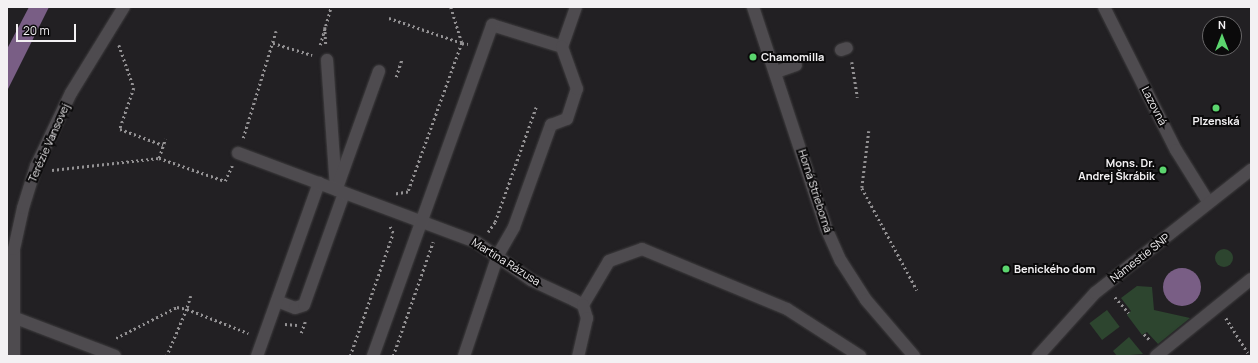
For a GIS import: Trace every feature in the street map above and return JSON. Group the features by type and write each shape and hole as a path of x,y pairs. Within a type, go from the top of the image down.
{"street":[{"name":"Terézie Vansovej","path":"14,356 12,317 14,248 36,166 71,93 124,7"},
{"path":"464,356 498,255 514,227 551,125 567,119 577,89 562,47 576,7"},
{"name":"Horná Strieborná","path":"753,7 776,72 826,228 841,261 866,300 914,356"},
{"name":"Lazovná","path":"1104,7 1176,150 1209,204"},
{"path":"373,356 492,25 562,47"},
{"path":"322,58 340,191"},
{"path":"776,72 796,65"},
{"path":"277,301 294,308 304,305 379,71"},
{"name":"Martina Rázusa","path":"238,153 480,244 498,255 531,280 583,305"},
{"name":"Námestie SNP","path":"1038,356 1095,293 1251,170"},
{"path":"258,356 319,183"},
{"path":"578,356 587,318 583,305 609,261 642,249 787,309 860,356"},
{"path":"1156,356 1251,279"},
{"path":"12,317 115,356"}],"path":[{"path":"273,43 322,58 331,7"},
{"path":"389,192 408,192 462,43 451,7"},
{"path":"390,18 462,43 485,45"},
{"path":"48,171 159,158 225,181 238,153 276,31"},
{"path":"119,44 134,88 120,129 163,145"},
{"path":"844,49 858,98"},
{"path":"393,85 402,59"},
{"path":"480,244 496,222 504,193 536,107"},
{"path":"869,131 862,188 917,290"},
{"path":"159,158 165,139"},
{"path":"350,356 393,233"},
{"path":"167,356 191,296"},
{"path":"1118,300 1129,313"},
{"path":"1218,306 1248,353"},
{"path":"112,340 177,307 186,309 263,339"},
{"path":"301,333 306,319"}],"green space":[{"path":"1220,249 1228,249 1233,254 1231,265 1228,267 1220,267 1215,262 1215,254"},
{"path":"1137,286 1152,287 1154,310 1190,318 1158,344 1147,332 1142,335 1127,315 1131,311 1121,298"},
{"path":"1107,310 1120,327 1102,340 1089,323"},
{"path":"1129,337 1143,354 1117,356 1113,351"}],"shaded area":[{"path":"29,7 49,7 7,91 7,49"},
{"path":"1178,268 1186,268 1196,273 1200,280 1200,294 1196,301 1186,306 1178,306 1168,301 1166,298 1163,291 1163,283 1168,273 1171,271"}],"place":[{"name":"Chamomilla","path":"753,57"},
{"name":"Plzenská","path":"1216,108"},
{"name":"Mons. Dr. Andrej Škrábik","path":"1163,170"},
{"name":"Benického dom","path":"1006,269"}]}
